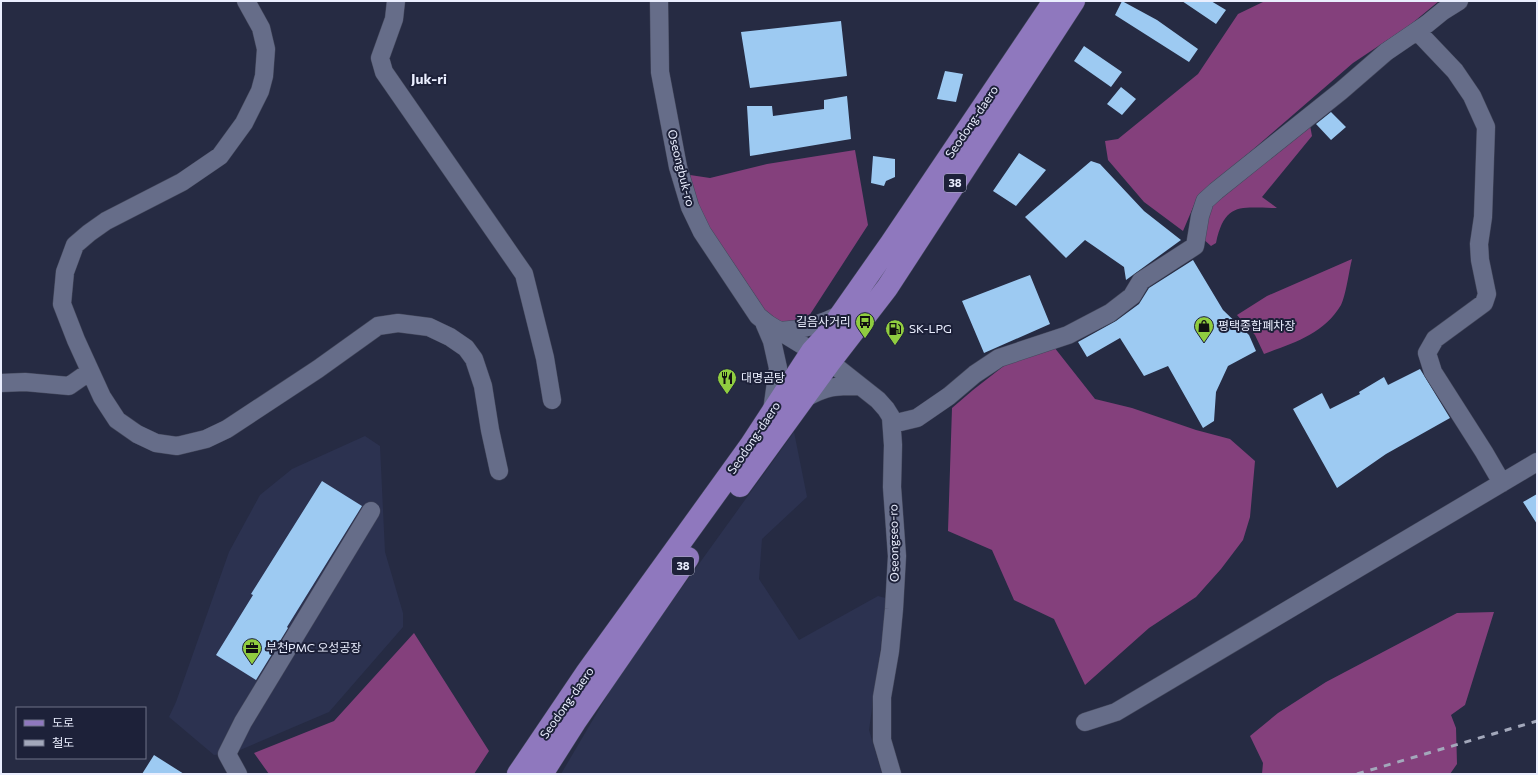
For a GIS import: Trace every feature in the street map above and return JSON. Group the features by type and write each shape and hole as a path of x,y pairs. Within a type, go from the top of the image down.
{"main road":[{"name":"Seodong-daero","path":"518,774 587,672 750,446 812,351 825,337 891,243 1054,1"},
{"name":"Seodong-daero","path":"542,774 705,533 830,362 887,288 1074,1"}],"street":[{"path":"246,1 261,28 266,49 264,76 260,91 244,123 220,156 182,182 106,221 89,233 76,245 66,272 62,304 89,372 102,397 117,420 137,434 156,443 177,446 206,439 227,430 318,369 378,326 398,323 429,326 450,337 466,348 474,359 483,386 490,430 499,471"},
{"path":"396,1 394,19 380,58 384,72 524,274 545,358 552,400"},
{"name":"Oseongbuk-ro","path":"659,1 660,72 678,167 690,207 702,232 761,318"},
{"path":"892,424 917,418 948,396 975,374 999,358 1068,335 1110,313 1132,296 1141,281 1195,246 1200,216 1205,201 1216,191 1341,91 1386,52 1459,1"},
{"path":"1417,31 1455,71 1472,96 1486,127 1480,260 1487,294 1484,303 1435,339 1428,353 1434,372 1502,483"},
{"path":"779,331 800,330 818,325 841,314"},
{"path":"761,318 772,341 778,368 772,412"},
{"name":"Oseongseo-ro","path":"761,318 779,331 830,362 886,409 891,417 893,445 892,487 897,556 890,651 882,697 882,740 892,774"},
{"path":"1,382 25,382 69,386 89,372"},
{"path":"805,398 824,388 834,386 860,386"},
{"path":"1085,722 1116,712 1537,462"},
{"path":"238,774 227,754 244,722 371,512"}],"shaded area":[{"path":"1265,1 1439,1 1410,25 1353,63 1197,198 1183,231 1144,202 1108,160 1105,141 1118,139 1198,74 1238,14"},
{"path":"1309,120 1312,136 1262,197 1277,208 1244,208 1230,213 1224,220 1216,243 1211,246 1201,237 1208,207"},
{"path":"855,150 868,225 809,316 794,324 781,323 765,314 714,236 698,209 690,175 710,178 767,164"},
{"path":"1352,259 1343,301 1334,315 1317,330 1307,336 1264,354 1255,335 1237,315 1267,296"},
{"path":"1054,347 1095,399 1132,408 1196,430 1230,439 1255,461 1250,517 1243,540 1221,569 1196,597 1149,628 1085,685 1054,619 1014,600 992,550 948,531 952,408 1005,365"},
{"path":"794,432 807,497 762,539 759,579 799,640 878,596 889,599 869,730 882,774 561,774 621,672"},
{"path":"365,436 380,446 385,552 403,613 403,627 329,712 233,753 214,755 169,717 176,702 229,552 260,495 292,469"},
{"path":"1494,612 1465,705 1451,715 1456,728 1457,764 1450,774 1262,774 1263,763 1250,736 1278,713 1326,682 1457,613"},
{"path":"414,633 489,751 474,774 269,774 254,753 334,721"}],"building":[{"path":"1122,1 1157,20 1198,49 1189,62 1115,15"},
{"path":"1182,1 1211,1 1226,10 1216,24"},
{"path":"841,21 847,76 750,88 741,32"},
{"path":"1084,46 1122,72 1111,87 1074,61"},
{"path":"945,71 963,74 956,102 937,99"},
{"path":"1121,87 1136,99 1122,115 1107,104"},
{"path":"847,96 851,139 750,156 747,106 772,106 773,116 824,109 824,100"},
{"path":"1331,112 1346,127 1331,140 1316,124"},
{"path":"1019,153 1046,170 1016,206 993,191"},
{"path":"873,156 895,159 895,177 886,181 884,186 871,183"},
{"path":"1091,161 1100,164 1144,211 1181,240 1126,280 1124,267 1085,240 1066,258 1025,217"},
{"name":"평택종합폐차장","path":"1193,260 1223,310 1249,335 1256,351 1228,366 1216,392 1214,421 1203,428 1168,366 1144,376 1120,338 1087,357 1078,342 1116,321 1139,304 1149,288"},
{"path":"1030,275 1050,324 984,353 962,301"},
{"path":"1420,369 1450,418 1386,454 1337,488 1293,409 1322,393 1330,409 1360,394 1359,392 1384,377 1388,385"},
{"path":"322,481 362,506 256,680 216,655 253,595 251,594"},
{"path":"1537,494 1537,524 1523,502"},
{"path":"154,755 184,774 142,774"}],"railway":[{"path":"1357,774 1537,721"}],"place":[{"name":"길음사거리","path":"865,339"},
{"name":"평택종합폐차장","path":"1204,343"},
{"name":"SK-LPG","path":"895,346"},
{"name":"대명곰탕","path":"727,395"},
{"name":"부천PMC 오성공장","path":"252,665"}],"district":[{"name":"Juk-ri","path":"429,79"}]}
